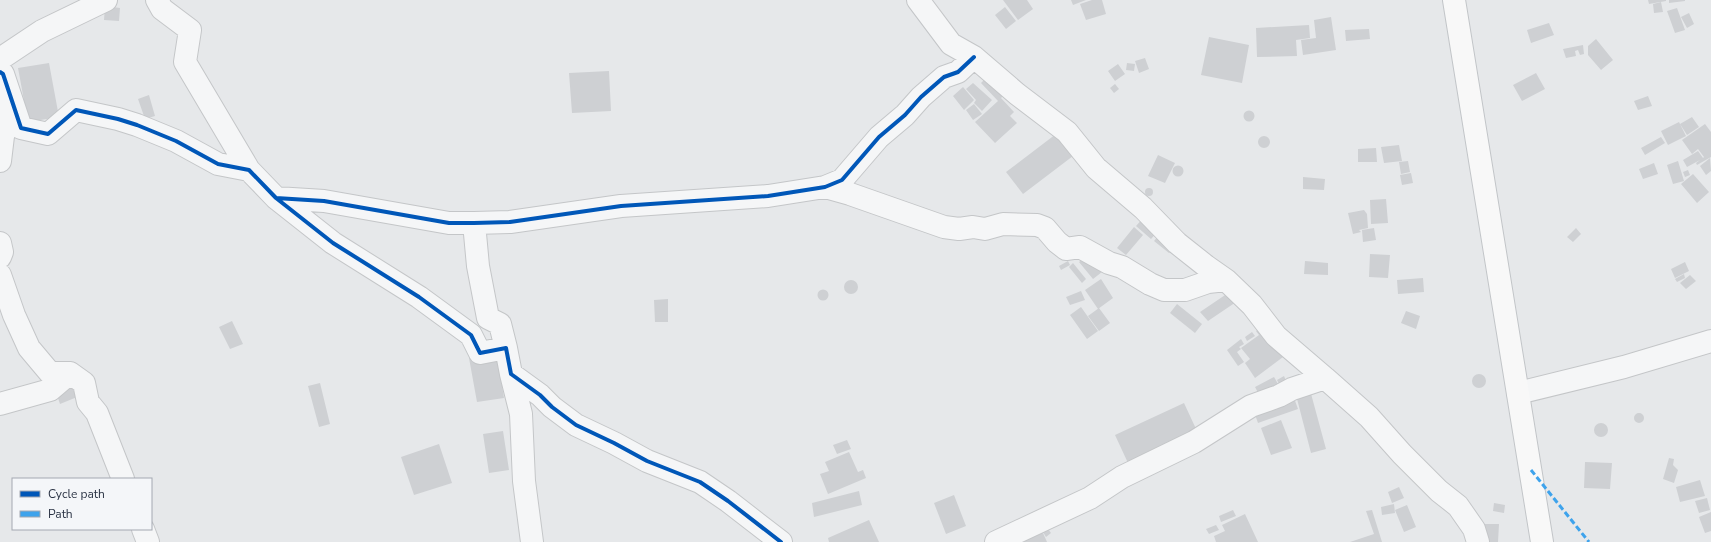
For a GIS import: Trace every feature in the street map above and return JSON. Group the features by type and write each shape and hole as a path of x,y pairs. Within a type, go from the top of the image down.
{"main road":[{"path":"1454,0 1542,542"}],"street":[{"path":"0,59 42,31 106,0"},
{"path":"157,0 162,9 190,30 184,62 249,170 276,198 333,243 419,297 471,335 480,353 506,348"},
{"path":"918,0 951,44 974,57 1017,94 1067,132 1096,168 1143,208 1177,243 1226,280 1252,305 1276,336 1369,417 1402,454 1439,491 1458,506 1474,529 1478,542"},
{"path":"276,198 324,201 449,223 474,223 510,222 621,206 768,196 825,187 842,180 879,137 905,115 921,97 944,77 958,72 974,57"},
{"path":"0,72 3,74 21,128 48,134 76,110 118,119 137,125 176,141 218,164 249,170"},
{"path":"0,100 10,117 3,136 0,162"},
{"path":"825,187 850,194 944,227 959,229 973,227 985,229 1003,224 1037,225 1045,228 1057,242 1066,249 1080,247 1109,263 1122,266 1150,284 1164,290 1185,290 1208,282 1226,280"},
{"path":"474,223 478,266 488,318 500,324 521,414 524,481 532,542"},
{"path":"0,243 2,252 0,257"},
{"path":"0,274 14,315 29,348 50,373 70,374 84,383 88,402 97,413 123,478"},
{"path":"1518,393 1624,367 1711,341"},
{"path":"0,404 50,390 70,374"},
{"path":"511,374 540,395 552,407 576,425 647,461 700,482 724,498 781,542"},
{"path":"996,542 1090,498 1122,477 1194,442 1251,406 1279,396 1292,389 1325,378"},
{"path":"143,530 148,542"}],"building":[{"path":"1003,0 1027,0 1033,9 1018,20"},
{"path":"1071,0 1086,0 1073,5"},
{"path":"1092,0 1102,0 1106,14 1086,20 1080,4"},
{"path":"1648,0 1666,0 1666,1 1649,4"},
{"path":"1669,0 1685,0 1685,1 1669,3"},
{"path":"1661,2 1663,12 1654,13 1653,4"},
{"path":"105,6 120,8 119,21 104,20"},
{"path":"1005,7 1016,21 1006,29 995,15"},
{"path":"1677,8 1685,30 1675,33 1667,11"},
{"path":"1689,13 1694,24 1687,28 1681,17"},
{"path":"1331,17 1336,50 1303,55 1301,40 1316,38 1314,20"},
{"path":"1549,23 1554,35 1531,43 1527,30"},
{"path":"1309,25 1310,38 1296,40 1297,56 1257,57 1256,28"},
{"path":"1369,29 1370,39 1346,41 1345,30"},
{"path":"1209,37 1249,45 1242,83 1201,75"},
{"path":"1596,39 1613,60 1601,70 1588,55 1588,46"},
{"path":"1583,45 1584,54 1580,55 1578,50 1575,51 1576,56 1566,58 1563,49"},
{"path":"1145,58 1149,69 1139,73 1135,61"},
{"path":"49,63 59,117 28,122 18,68"},
{"path":"1127,63 1135,64 1134,71 1126,70"},
{"path":"1118,64 1125,74 1115,81 1108,71"},
{"path":"609,71 611,111 572,113 569,73"},
{"path":"1536,73 1545,89 1522,101 1513,85"},
{"path":"989,75 1006,93 1001,98 1014,112 1010,116 1017,123 995,143 975,122 998,101 981,83"},
{"path":"973,83 992,100 982,111 974,103 976,100 966,89"},
{"path":"1115,84 1119,89 1114,93 1110,88"},
{"path":"963,87 974,100 964,110 953,96"},
{"path":"149,95 155,116 145,119 138,99"},
{"path":"1648,96 1652,106 1638,110 1634,101"},
{"path":"974,104 982,114 973,120 966,110"},
{"path":"1247,111 1251,111 1253,112 1253,120 1247,121 1244,118 1244,114"},
{"path":"1692,117 1699,127 1687,135 1680,124"},
{"path":"1679,122 1686,136 1668,145 1661,131"},
{"path":"1705,124 1711,132 1711,157 1697,165 1696,163 1700,160 1687,167 1683,160 1698,151 1703,158 1704,157 1698,149 1692,154 1682,140"},
{"path":"1056,134 1073,156 1023,194 1006,172"},
{"path":"1262,136 1266,136 1270,142 1266,148 1262,148 1258,144 1258,140"},
{"path":"1661,137 1665,143 1645,155 1641,148"},
{"path":"1399,145 1402,161 1384,163 1381,147"},
{"path":"1376,148 1377,162 1358,162 1358,149"},
{"path":"1158,155 1175,163 1165,183 1148,176"},
{"path":"1710,158 1711,171 1706,175 1700,166"},
{"path":"1408,161 1410,172 1401,174 1399,162"},
{"path":"1678,161 1684,181 1673,184 1667,165"},
{"path":"1654,163 1658,174 1643,179 1639,169"},
{"path":"1178,165 1182,167 1184,171 1182,175 1178,177 1174,175 1172,171 1174,167"},
{"path":"1688,170 1690,175 1685,177 1683,172"},
{"path":"1411,173 1413,183 1402,185 1400,175"},
{"path":"1693,174 1709,192 1697,203 1681,184"},
{"path":"1303,177 1325,179 1324,190 1303,189"},
{"path":"1147,188 1151,188 1153,192 1151,196 1147,196 1145,194 1145,190"},
{"path":"1386,199 1388,223 1371,224 1370,200"},
{"path":"1153,207 1168,220 1151,239 1136,226"},
{"path":"1364,210 1367,214 1368,228 1359,230 1361,232 1353,234 1348,213"},
{"path":"1134,227 1143,235 1126,255 1117,248"},
{"path":"1374,228 1376,240 1363,242 1362,230"},
{"path":"1576,228 1581,234 1573,242 1567,237"},
{"path":"1160,234 1175,247 1169,253 1154,241"},
{"path":"1370,254 1390,255 1388,278 1369,277"},
{"path":"1088,255 1102,272 1093,279 1079,262"},
{"path":"1068,261 1070,265 1061,270 1059,266"},
{"path":"1305,261 1328,263 1328,275 1304,274"},
{"path":"1685,262 1689,271 1675,278 1671,269"},
{"path":"1073,263 1086,279 1082,283 1069,267"},
{"path":"1684,274 1685,278 1677,282 1675,279"},
{"path":"1690,275 1696,281 1686,289 1680,283"},
{"path":"1423,278 1424,292 1398,294 1397,280"},
{"path":"1101,279 1113,298 1098,309 1085,290"},
{"path":"848,280 854,280 858,284 858,290 854,294 848,294 844,290 844,284"},
{"path":"1234,289 1242,298 1208,321 1200,312"},
{"path":"821,290 825,290 827,291 827,299 821,300 818,297 818,293"},
{"path":"1081,291 1085,300 1070,305 1066,297"},
{"path":"668,299 668,322 655,322 654,300"},
{"path":"1177,304 1202,324 1195,333 1170,313"},
{"path":"1081,307 1098,331 1087,339 1070,315"},
{"path":"1099,308 1110,323 1099,331 1088,316"},
{"path":"1406,311 1420,316 1416,329 1401,323"},
{"path":"232,321 243,344 230,349 219,327"},
{"path":"1265,325 1287,354 1255,378 1245,363 1250,359 1241,348 1259,335 1256,331"},
{"path":"1252,332 1255,336 1247,341 1245,337"},
{"path":"1241,339 1244,344 1239,347 1241,349 1237,352 1244,362 1238,366 1227,350"},
{"path":"497,354 504,398 477,402 469,358"},
{"path":"1476,374 1482,374 1486,378 1486,384 1482,388 1476,388 1472,384 1472,378"},
{"path":"1284,376 1287,383 1280,386 1277,380"},
{"path":"1274,377 1281,389 1262,400 1255,387"},
{"path":"78,383 82,395 60,404 56,392"},
{"path":"320,383 330,424 319,427 308,386"},
{"path":"1310,390 1326,449 1311,453 1296,395"},
{"path":"1293,395 1298,409 1258,423 1253,409"},
{"path":"1184,403 1197,431 1128,463 1115,435"},
{"path":"1639,413 1644,418 1639,423 1634,418"},
{"path":"1281,420 1292,448 1271,455 1261,428"},
{"path":"1601,423 1606,425 1608,430 1606,435 1601,437 1596,435 1594,430 1596,425"},
{"path":"503,431 509,470 489,473 483,434"},
{"path":"847,440 851,449 837,454 833,445"},
{"path":"439,444 452,483 414,495 401,457"},
{"path":"849,452 858,472 863,470 866,478 828,494 820,474 829,471 825,462"},
{"path":"1669,458 1674,459 1673,465 1678,470 1674,483 1663,479"},
{"path":"1585,462 1612,463 1610,489 1584,488"},
{"path":"1700,480 1705,496 1680,502 1676,487"},
{"path":"1399,487 1404,498 1392,503 1388,492"},
{"path":"859,491 862,505 814,517 812,503"},
{"path":"954,495 966,526 946,534 934,503"},
{"path":"1707,498 1710,510 1699,513 1695,501"},
{"path":"1494,503 1505,505 1504,513 1493,511"},
{"path":"1394,504 1395,513 1382,515 1381,507"},
{"path":"1407,505 1416,527 1404,532 1395,510"},
{"path":"1233,510 1236,516 1221,522 1219,516"},
{"path":"1372,510 1382,542 1350,542 1374,534 1366,511"},
{"path":"1711,512 1711,531 1705,533 1699,517"},
{"path":"1245,514 1258,542 1216,542 1214,536 1225,531 1222,525"},
{"path":"869,520 879,542 829,542 828,538"},
{"path":"1482,524 1499,524 1498,542 1481,542"},
{"path":"1216,525 1219,530 1209,534 1206,529"},
{"path":"1048,529 1051,533 1046,537 1043,532"},
{"path":"1043,533 1047,542 1025,542 1024,539"}],"marked path":[{"path":"1531,470 1589,542"}],"cycle path":[{"path":"276,198 324,201 449,223 474,223 510,222 621,206 768,196 825,187 842,180 879,137 905,115 921,97 944,77 958,72 974,57"},
{"path":"0,72 3,74 21,128 48,134 76,110 118,119 137,125 176,141 218,164 249,170 276,198 333,243 419,297 471,335 480,353 506,348 511,374 540,395 552,407 576,425 647,461 700,482 728,501 781,542"}]}
